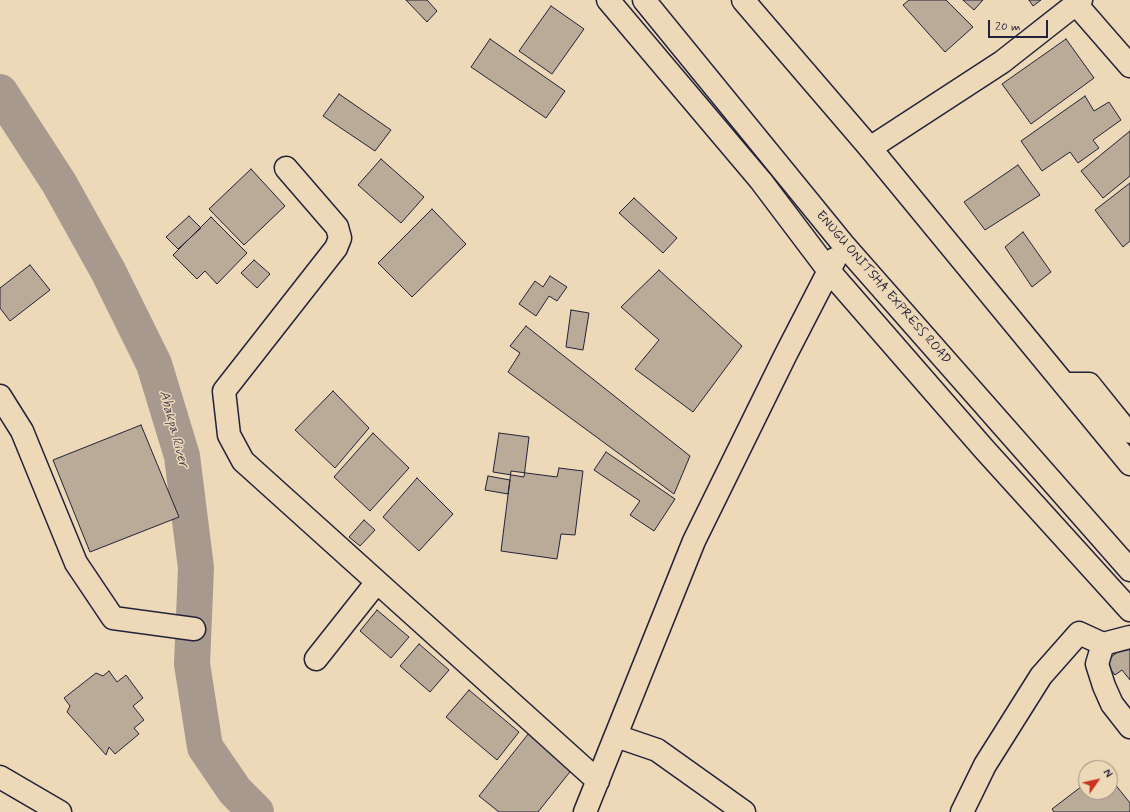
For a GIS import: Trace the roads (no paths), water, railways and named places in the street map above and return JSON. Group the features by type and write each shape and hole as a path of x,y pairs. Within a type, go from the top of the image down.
{"main road":[{"path":"608,0 761,181 829,271 984,448 1130,610"},
{"name":"ENUGU ONITSHA EXPRESS ROAD","path":"644,0 843,244 1130,570"},
{"path":"744,0 870,148 1130,464"},
{"path":"870,148 1002,62 1079,2 1130,66"},
{"path":"286,168 337,228 340,238 336,248 224,391 229,435 243,461 598,781"},
{"path":"592,809 598,781 694,541 785,356 843,244"},
{"path":"1065,384 1089,384 1122,425 1130,432"},
{"path":"0,396 22,431 76,563 113,618 194,629"},
{"path":"316,659 377,582"},
{"path":"962,812 985,765 1041,676 1079,633 1103,644 1130,637"},
{"path":"1103,644 1097,664 1104,686 1112,704 1130,727"},
{"path":"616,736 657,750 744,812"},
{"path":"0,777 60,812"}],"waterway":[{"name":"Abakpa River","path":"0,92 59,183 108,271 154,364 182,456 196,568 192,664 205,747 235,791 256,812"}]}
